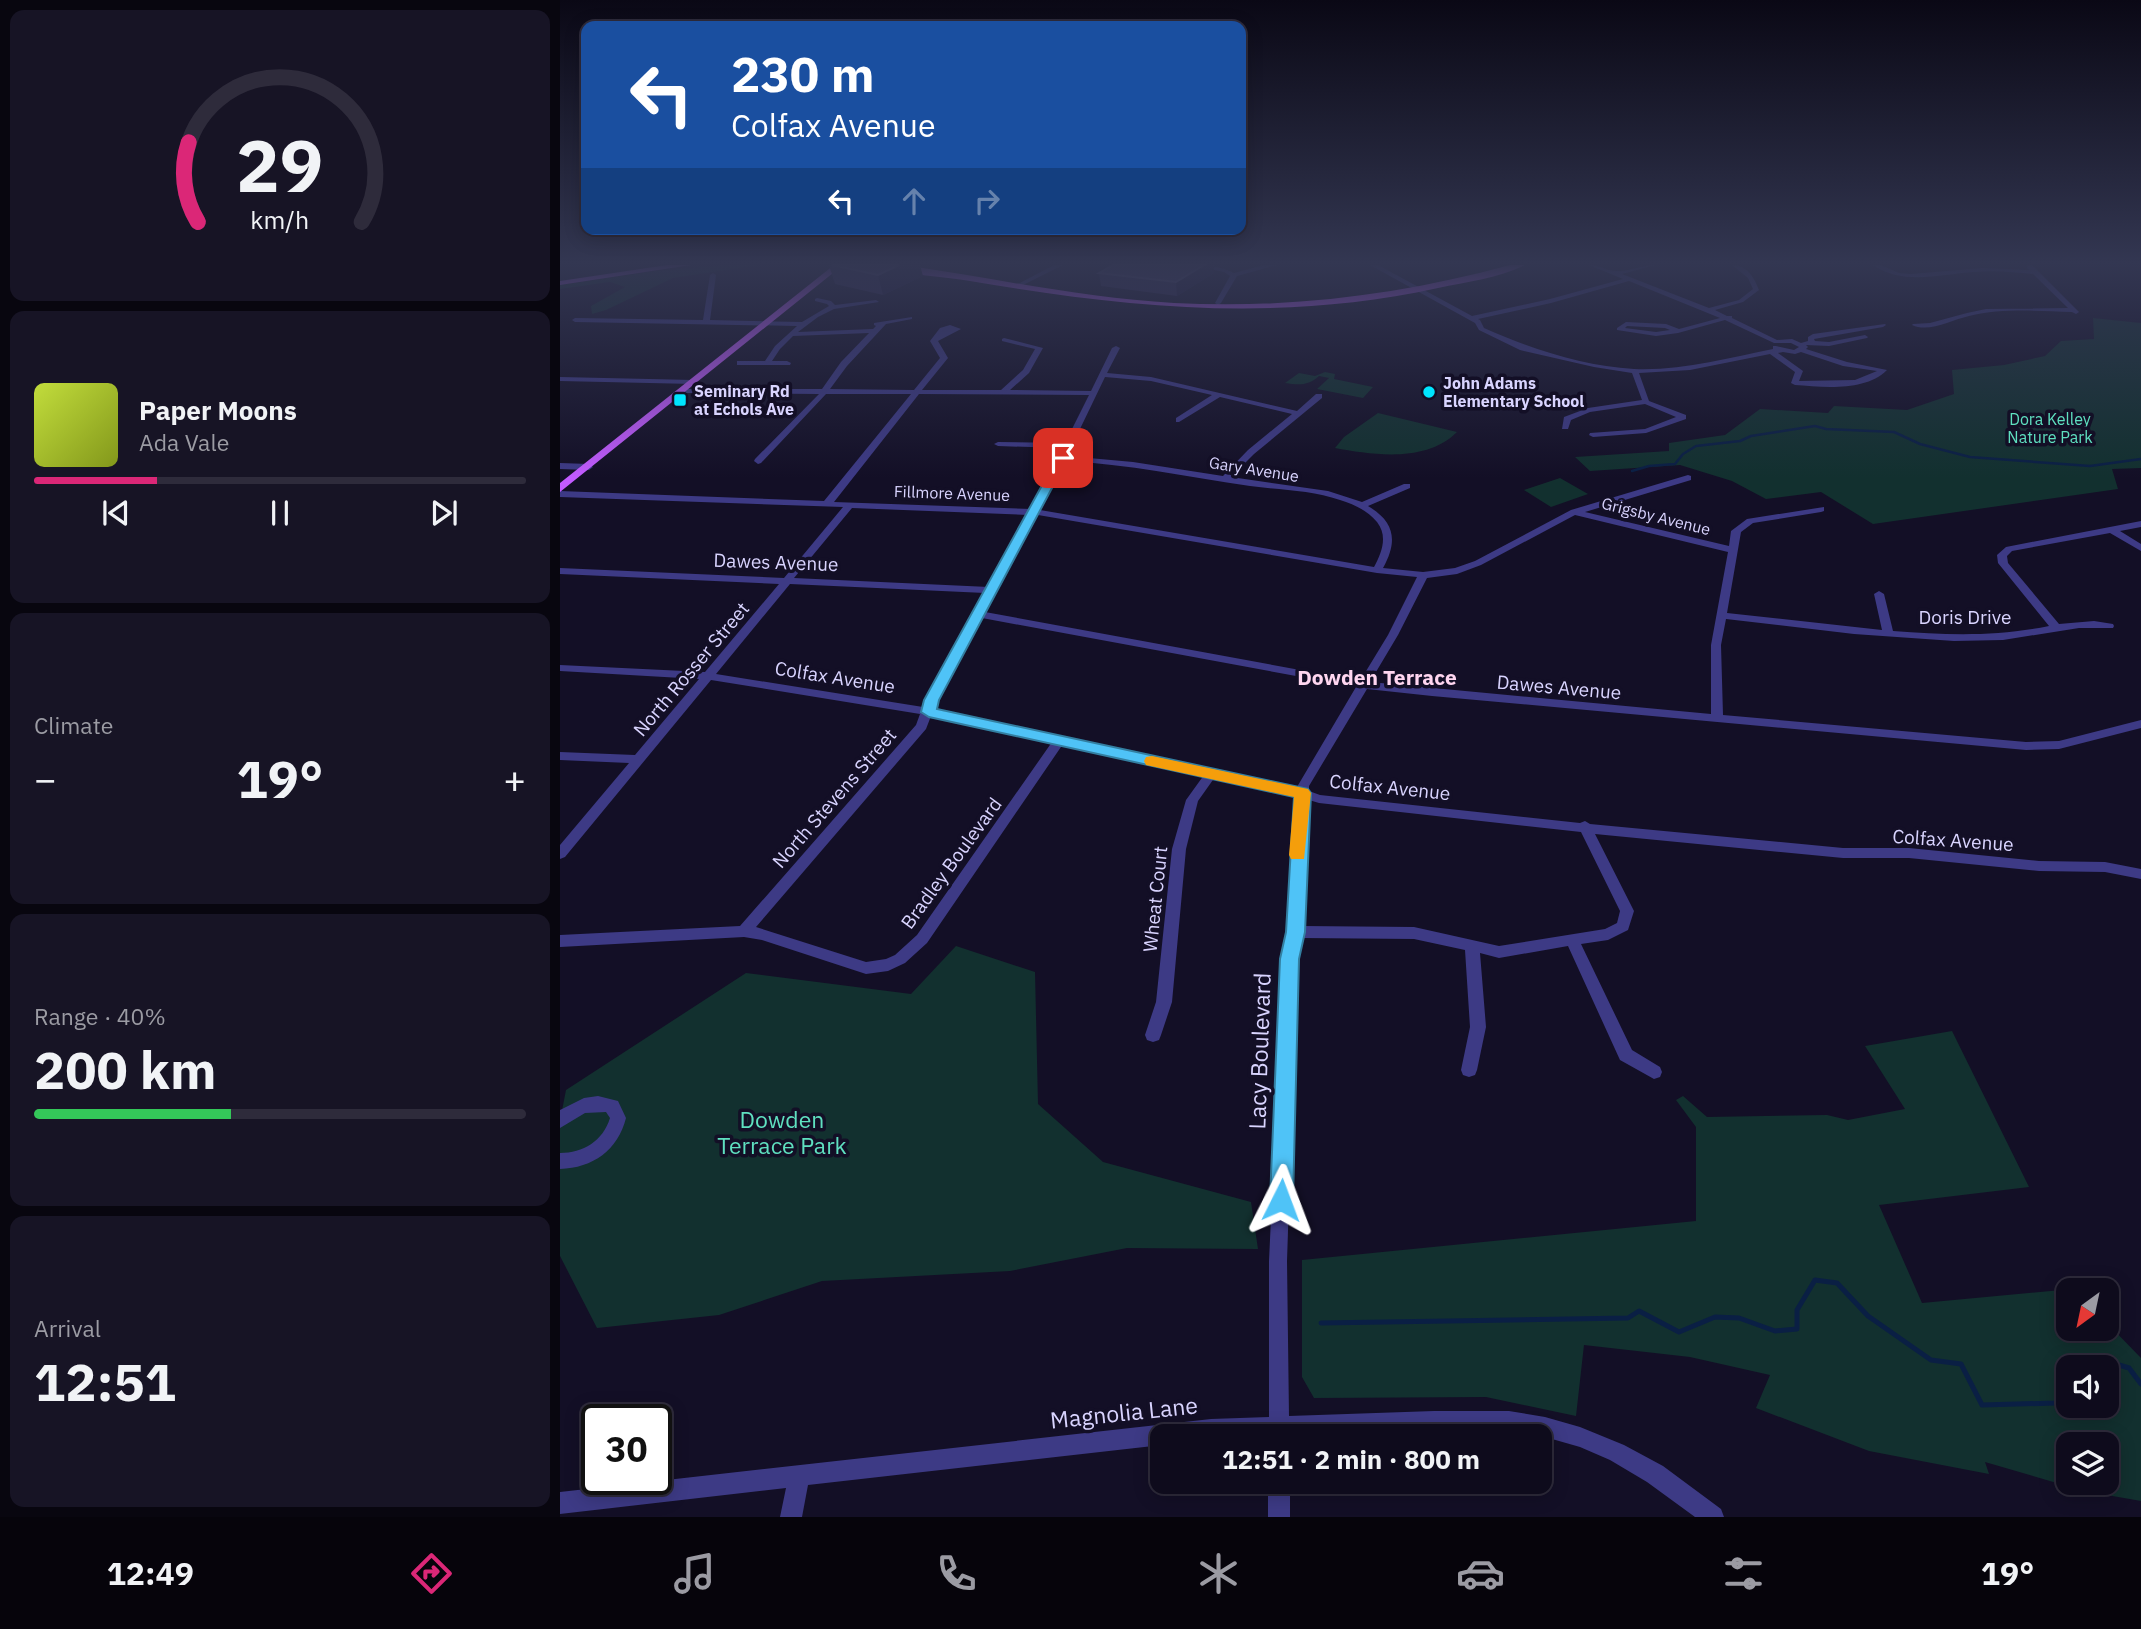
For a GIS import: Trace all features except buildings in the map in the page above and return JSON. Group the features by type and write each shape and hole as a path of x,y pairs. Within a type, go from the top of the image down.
{"main road":[{"path":"560,492 751,336"}],"street":[{"path":"767,363 772,352 792,336"},
{"path":"758,461 872,336"},
{"path":"1500,336 1532,350 1594,365 1635,371 1679,368 1777,346 1802,347 1836,361 1883,370 1872,379 1795,383 1799,371 1777,346 1761,336"},
{"path":"1812,342 1810,338 1814,336"},
{"path":"827,504 944,358 934,341 938,337"},
{"path":"1802,347 1812,342 1829,344 1865,337"},
{"path":"1004,340 1039,348 1026,371 1004,392"},
{"name":"North Stevens Street","path":"744,930 922,726 932,700 1063,458 1066,446 1116,348"},
{"path":"740,363 787,363"},
{"path":"1635,371 1646,402"},
{"path":"1103,375 1140,377 1297,413"},
{"path":"560,379 694,382"},
{"path":"682,391 1093,393"},
{"path":"1179,420 1218,395"},
{"path":"1225,479 1319,396"},
{"path":"1565,428 1567,419 1578,413 1646,402 1683,417 1646,431 1593,435"},
{"path":"998,444 1066,446"},
{"name":"Gary Avenue","path":"1063,458 1109,461 1320,493 1362,506"},
{"path":"560,466 589,467"},
{"name":"Fillmore Avenue","path":"560,492 1035,512 1377,570 1423,575 1445,574 1471,566 1574,512 1688,478"},
{"path":"1377,570 1389,547 1388,537 1380,521 1362,506 1407,486"},
{"name":"North Rosser Street","path":"560,854 849,506"},
{"path":"1717,719 1716,645 1736,531 1744,524 1821,509"},
{"name":"Grigsby Avenue","path":"1574,512 1732,550"},
{"name":"Doris Drive","path":"2056,628 2003,564 2002,555 2009,550 2141,524"},
{"path":"2110,529 2141,548"},
{"name":"Dawes Avenue","path":"560,571 991,590"},
{"path":"1303,793 1309,775 1393,635 1423,575"},
{"path":"1879,594 1888,633"},
{"name":"Dawes Avenue","path":"978,614 1363,685 1717,719 2026,746 2059,745 2141,724"},
{"name":"Doris Drive","path":"1720,615 1888,633 1994,638 2056,628"},
{"path":"2056,628 2078,624 2109,626"},
{"name":"Colfax Avenue","path":"560,668 708,676 929,712 1303,793 1319,799 1830,852 1909,853 2039,866 2105,867 2141,874"},
{"name":"Bradley Boulevard","path":"560,941 744,930 762,933 866,968 888,965 900,959 922,939 1059,741"},
{"path":"560,756 637,759"},
{"name":"Wheat Court","path":"1153,1035 1164,1002 1179,849 1192,800 1211,774"},
{"name":"Lacy Boulevard","path":"1279,1424 1278,1261 1290,959 1295,932 1303,793"},
{"path":"1295,932 1414,933 1499,952 1616,931 1626,919 1627,911 1585,827"},
{"path":"1572,940 1626,1055 1654,1072"},
{"path":"1469,1070 1478,1027 1472,946"},
{"path":"560,1120 576,1109 596,1103 612,1107 618,1118 613,1134 598,1150 577,1160 560,1161"},
{"name":"Magnolia Lane","path":"1400,1424 1446,1421 1509,1421 1527,1424"},
{"name":"Magnolia Lane","path":"1552,1429 1617,1452 1655,1474 1713,1517"},
{"name":"Magnolia Lane","path":"560,1503 1150,1436"},
{"path":"791,1517 799,1475"},
{"path":"1279,1494 1279,1517"}],"green space":[{"name":"Dora Kelley Nature Park","path":"2094,336 2141,336 2141,468 2112,469 2118,489 1873,524 1821,492 1766,499 1732,481 1680,465 1590,471 1575,457 1669,451 1669,443 1725,435 1760,409 1828,413 1834,406 1907,410 1954,394 1952,370 2004,365 2045,356 2061,341 2094,339"},
{"path":"1325,372 1335,374 1334,379 1373,387 1363,398 1317,389 1329,378 1319,376 1303,384 1285,383 1299,373 1315,376"},
{"path":"1378,413 1457,432 1430,449 1415,453 1366,453 1335,448 1344,437"},
{"path":"1560,478 1588,494 1551,507 1524,490"},
{"name":"Dowden Terrace Park","path":"956,946 1035,972 1038,1104 1103,1162 1251,1202 1258,1249 1127,1248 1010,1271 822,1281 719,1315 597,1328 560,1256 560,1121 566,1090 746,973 911,994"},
{"path":"1952,1031 2029,1187 1879,1205 1922,1303 2056,1291 2056,1341 2119,1341 2119,1335 2141,1358 2141,1501 2107,1495 2119,1495 2119,1432 2056,1432 2056,1483 1985,1462 1989,1474 1869,1451 1756,1408 1770,1375 1690,1357 1584,1345 1576,1416 1486,1397 1314,1398 1302,1377 1302,1260 1696,1221 1696,1127 1676,1100 1683,1096 1707,1117 1827,1115 1848,1120 1905,1109 1865,1046"}],"waterway":[{"path":"1632,471 1649,466 1675,464 1683,454 1696,446 1740,441 1751,436 1815,426 1826,429 1894,432 1920,444 1970,457 2090,466 2141,459"},
{"path":"1321,1323 1628,1318 1639,1311 1679,1332 1715,1317 1739,1318 1775,1331 1797,1329 1797,1310 1815,1280 1837,1283 1868,1316 1931,1360 1961,1364 1982,1405 2056,1403"},
{"path":"2119,1365 2129,1368 2141,1384"}],"slow traffic":[{"path":"1152,761 1303,793 1298,855"}],"place":[{"name":"John Adams Elementary School","path":"1429,392"},
{"name":"Seminary Rd at Echols Ave","path":"680,400"}],"district":[{"name":"Dowden Terrace","path":"1377,678"}],"route":[{"path":"1063,458 932,700 929,712 1303,793 1295,932 1290,959 1281,1200"}]}
